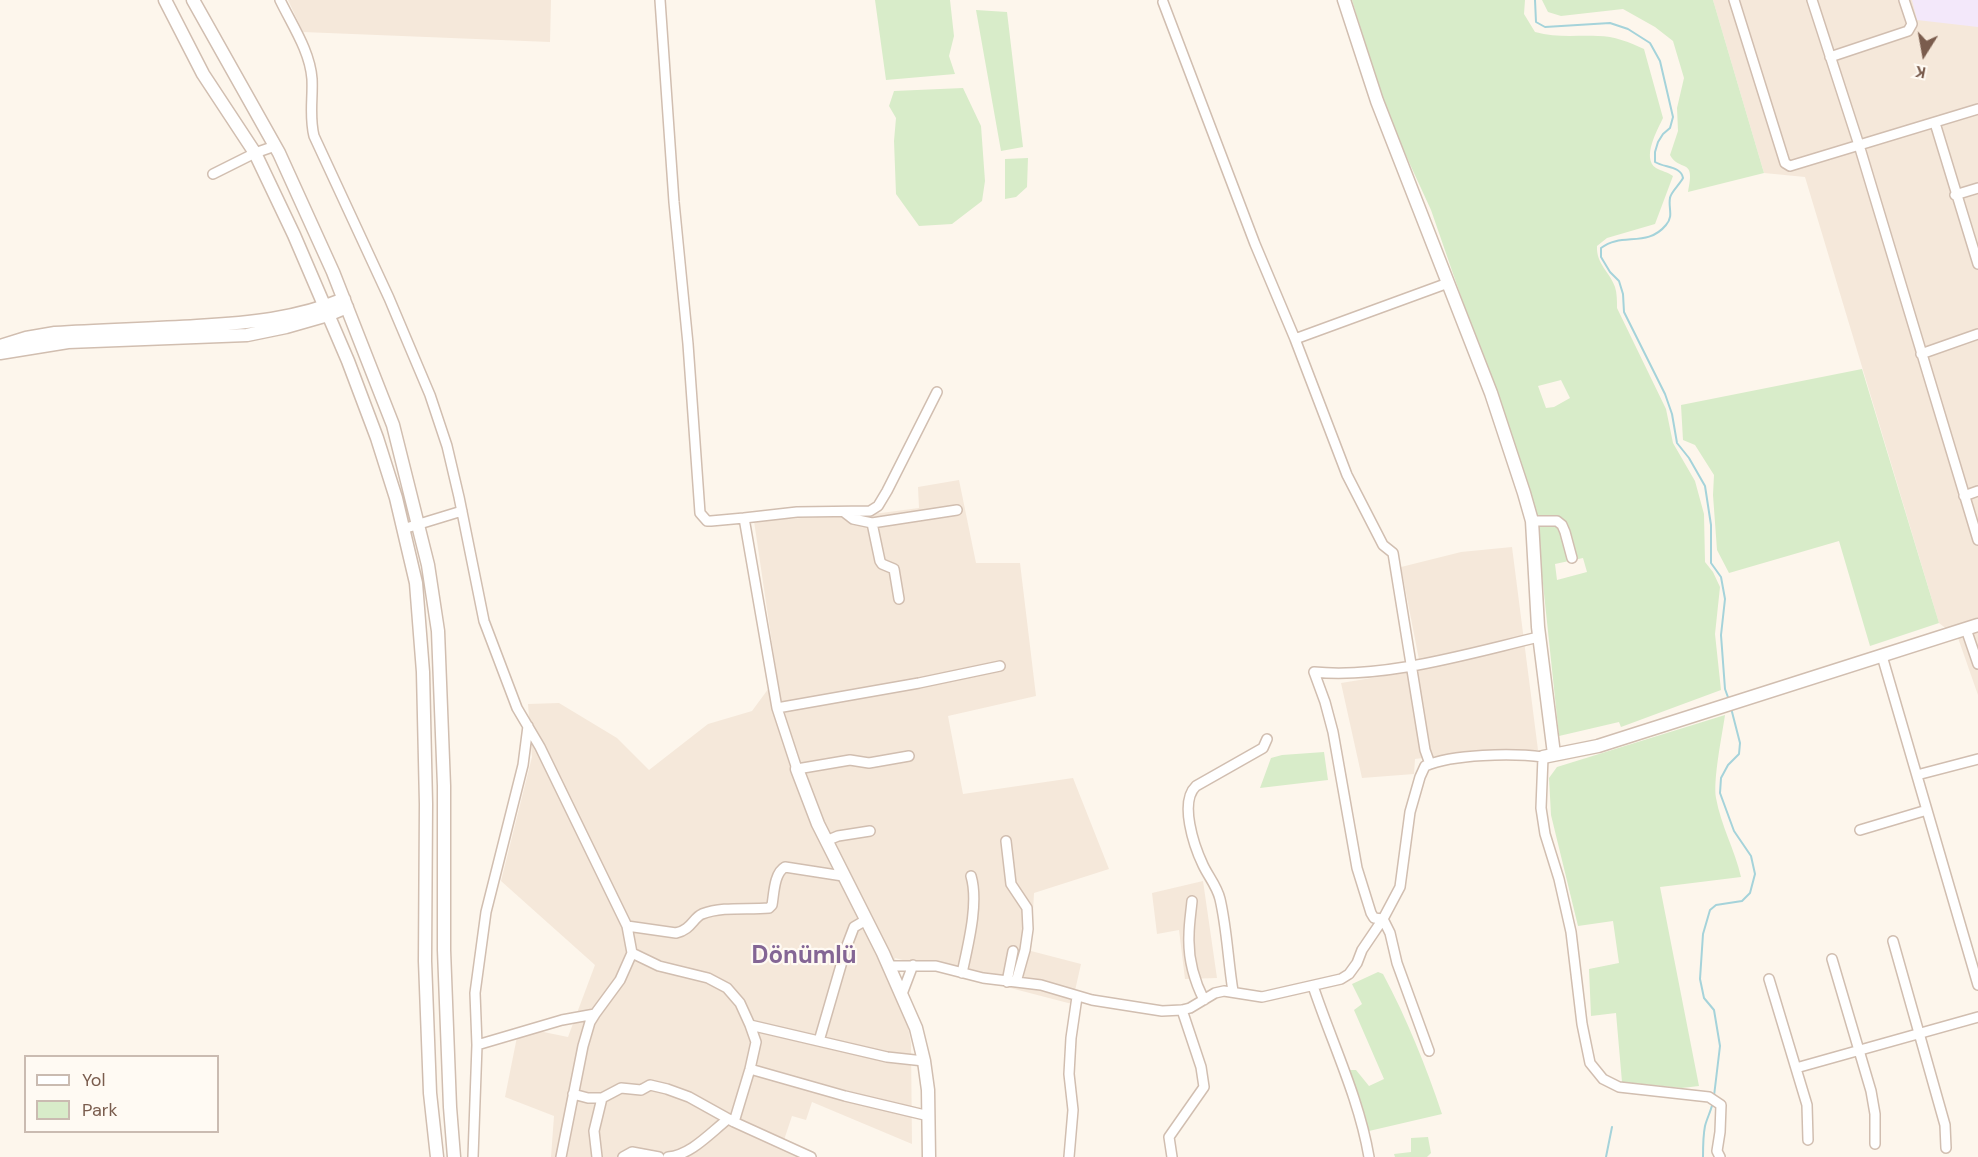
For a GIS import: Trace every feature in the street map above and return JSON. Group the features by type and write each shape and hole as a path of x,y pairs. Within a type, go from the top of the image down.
{"street":[{"path":"165,0 203,74 255,153 327,311 377,438 396,498 416,583 423,672 426,804 425,972 430,1093 436,1157"},
{"path":"193,0 275,147 346,303 393,425 419,524 438,630 444,786 444,961 454,1157"},
{"path":"280,0 307,53 312,78 311,122 314,136 389,298 430,395 447,446 484,621 517,708 540,747 627,926 632,953 620,980 590,1022 583,1046 561,1157"},
{"path":"660,0 700,513 706,521 797,512 870,511 878,506 937,392"},
{"path":"1344,0 1377,101 1491,393 1532,521 1548,755 1541,808 1545,834 1559,879 1571,932 1582,1024 1590,1063 1603,1079 1619,1087 1709,1097 1721,1105 1717,1151 1720,1157"},
{"path":"1734,0 1785,163 1790,166 1978,109"},
{"path":"1812,0 1859,145 1978,540"},
{"path":"1830,57 1908,31 1912,24 1904,0"},
{"path":"1164,3 1254,244 1295,339 1347,475 1383,545 1393,554 1425,750 1430,764"},
{"path":"1935,123 1955,195 1978,264"},
{"path":"213,174 255,153 275,147"},
{"path":"1955,195 1978,188"},
{"path":"1295,339 1448,283"},
{"path":"0,353 68,342 247,334 286,327 346,303"},
{"path":"0,346 26,338 55,333 260,322 327,311"},
{"path":"1921,354 1978,334"},
{"path":"1964,496 1978,491"},
{"path":"844,512 853,519 872,523 957,510"},
{"path":"403,528 462,511"},
{"path":"744,518 777,708 797,769 826,842 903,994 916,1028 928,1090 928,1157"},
{"path":"1532,521 1557,520 1562,525 1572,558"},
{"path":"872,523 880,561 894,570 898,599"},
{"path":"889,966 936,966 962,973 1041,985 1077,997 1137,1009 1162,1011 1182,1010 1215,993 1224,991 1262,997 1341,979 1349,974 1357,963 1362,950 1383,919 1400,887 1410,812 1425,766 1438,760 1519,754 1548,755 1598,746 1972,627 1978,664"},
{"path":"1383,919 1374,918 1371,913 1357,868 1333,732 1314,672 1339,673 1412,666 1539,637"},
{"path":"1882,656 1978,986"},
{"path":"777,708 1000,666"},
{"path":"473,1157 477,1045 476,993 486,912 523,765 528,726"},
{"path":"1233,991 1220,897 1201,862 1191,830 1188,802 1190,793 1196,786 1263,748 1267,739"},
{"path":"797,769 850,760 869,763 909,756"},
{"path":"1917,775 1978,759"},
{"path":"1860,830 1927,810"},
{"path":"826,842 837,836 870,831"},
{"path":"1006,841 1011,884 1027,908 1028,929 1025,950 1012,982"},
{"path":"627,926 676,933 690,926 699,915 715,911 769,908 772,905 777,875 780,869 785,867 843,876"},
{"path":"962,973 971,920 973,883 971,876"},
{"path":"1192,901 1188,935 1192,964 1198,988 1204,1000"},
{"path":"1383,919 1390,933 1397,963 1429,1051"},
{"path":"819,1041 854,927 866,920"},
{"path":"1893,941 1945,1125 1946,1148"},
{"path":"1012,982 1013,951"},
{"path":"632,953 659,966 708,978 728,988 740,1003 756,1042 750,1069 731,1120 690,1149 677,1156 668,1157"},
{"path":"1832,959 1871,1091 1875,1114 1875,1144"},
{"path":"903,994 913,965"},
{"path":"1769,979 1807,1105 1808,1140"},
{"path":"1313,986 1350,1088 1369,1157"},
{"path":"1069,1157 1073,1110 1069,1074 1077,997"},
{"path":"1172,1157 1169,1137 1204,1087 1201,1067 1182,1010"},
{"path":"477,1045 562,1020 595,1014"},
{"path":"1796,1068 1978,1017"},
{"path":"750,1025 887,1057 924,1061"},
{"path":"750,1069 845,1096 929,1116"},
{"path":"573,1095 602,1098 621,1088 640,1090 650,1085 667,1089 689,1097 731,1120 811,1157"},
{"path":"597,1157 594,1131 602,1098"},
{"path":"623,1157 632,1152 659,1157"}],"shaded area":[{"path":"288,0 551,0 550,42 303,32"},
{"path":"1713,0 1978,0 1978,695 1958,638 1939,623 1805,177 1764,173"},
{"path":"1912,0 1978,0 1978,27 1917,20"},
{"path":"959,480 976,563 1020,563 1036,696 948,716 963,794 1073,778 1109,869 1034,893 1031,951 1081,964 1072,1004 895,958 911,1043 912,1144 812,1102 806,1120 792,1116 782,1146 808,1157 551,1157 554,1116 505,1097 519,1027 568,1037 595,965 501,881 532,757 528,704 559,703 617,738 649,770 708,724 752,711 777,677 754,521 881,513 919,508 918,487"},
{"path":"1512,547 1538,750 1479,751 1415,759 1414,774 1362,778 1341,683 1421,670 1401,567 1461,552"},
{"path":"1203,881 1217,978 1185,979 1179,930 1157,934 1152,893"}],"green space":[{"path":"875,0 950,0 954,36 949,56 955,74 886,80"},
{"path":"1352,0 1525,0 1524,14 1535,32 1558,36 1610,37 1644,49 1663,118 1652,143 1650,158 1656,168 1673,176 1655,224 1607,238 1597,246 1597,252 1615,287 1617,308 1666,409 1673,443 1695,481 1704,514 1705,562 1720,587 1715,634 1721,690 1621,727 1619,722 1559,736 1531,493 1431,210 1397,136 1379,89","holes":["1561,380 1570,398 1554,407 1546,408 1538,386","1583,558 1587,572 1557,580 1555,564"]},
{"path":"1542,0 1713,0 1764,173 1688,192 1690,174 1688,169 1670,155 1678,131 1677,108 1684,78 1673,41 1655,27 1623,9 1561,16 1548,12"},
{"path":"976,10 1007,12 1023,147 1001,151"},
{"path":"963,88 981,126 985,181 982,201 952,224 919,226 896,194 894,141 896,118 889,106 894,91"},
{"path":"1028,158 1027,187 1016,197 1005,199 1005,159"},
{"path":"1862,369 1939,623 1870,646 1839,541 1729,573 1717,550 1714,475 1695,445 1683,440 1681,405"},
{"path":"1725,715 1715,790 1721,818 1741,877 1660,887 1699,1086 1682,1088 1622,1082 1616,1013 1591,1016 1589,969 1619,963 1613,921 1578,926 1551,815 1549,778 1557,767"},
{"path":"1324,752 1328,780 1260,788 1271,758"},
{"path":"1378,972 1383,974 1408,1025 1442,1114 1369,1131 1348,1070 1356,1070 1369,1086 1384,1079 1354,1010 1362,1004 1352,984"},
{"path":"1428,1137 1431,1153 1427,1157 1395,1157 1394,1154 1411,1152 1411,1138"}],"waterway":[{"path":"1535,0 1536,22 1545,27 1610,23 1628,29 1650,43 1660,61 1673,117 1670,128 1658,142 1655,162 1676,169 1683,178 1670,196 1668,222 1659,232 1643,238 1609,243 1601,248 1601,257 1619,281 1623,294 1624,312 1665,394 1672,414 1677,443 1689,458 1705,486 1711,525 1711,563 1721,577 1725,599 1721,635 1725,689 1729,700"},
{"path":"1714,1096 1720,1046 1714,1010 1704,998 1700,979 1703,934 1710,910 1716,905 1742,901 1750,893 1755,874 1751,856 1734,831 1720,793 1721,778 1728,765 1739,754 1740,743 1731,708"},
{"path":"1703,1157 1705,1126 1713,1102"},
{"path":"1606,1157 1612,1127"}],"district":[{"name":"Dönümlü","path":"804,957"}]}
